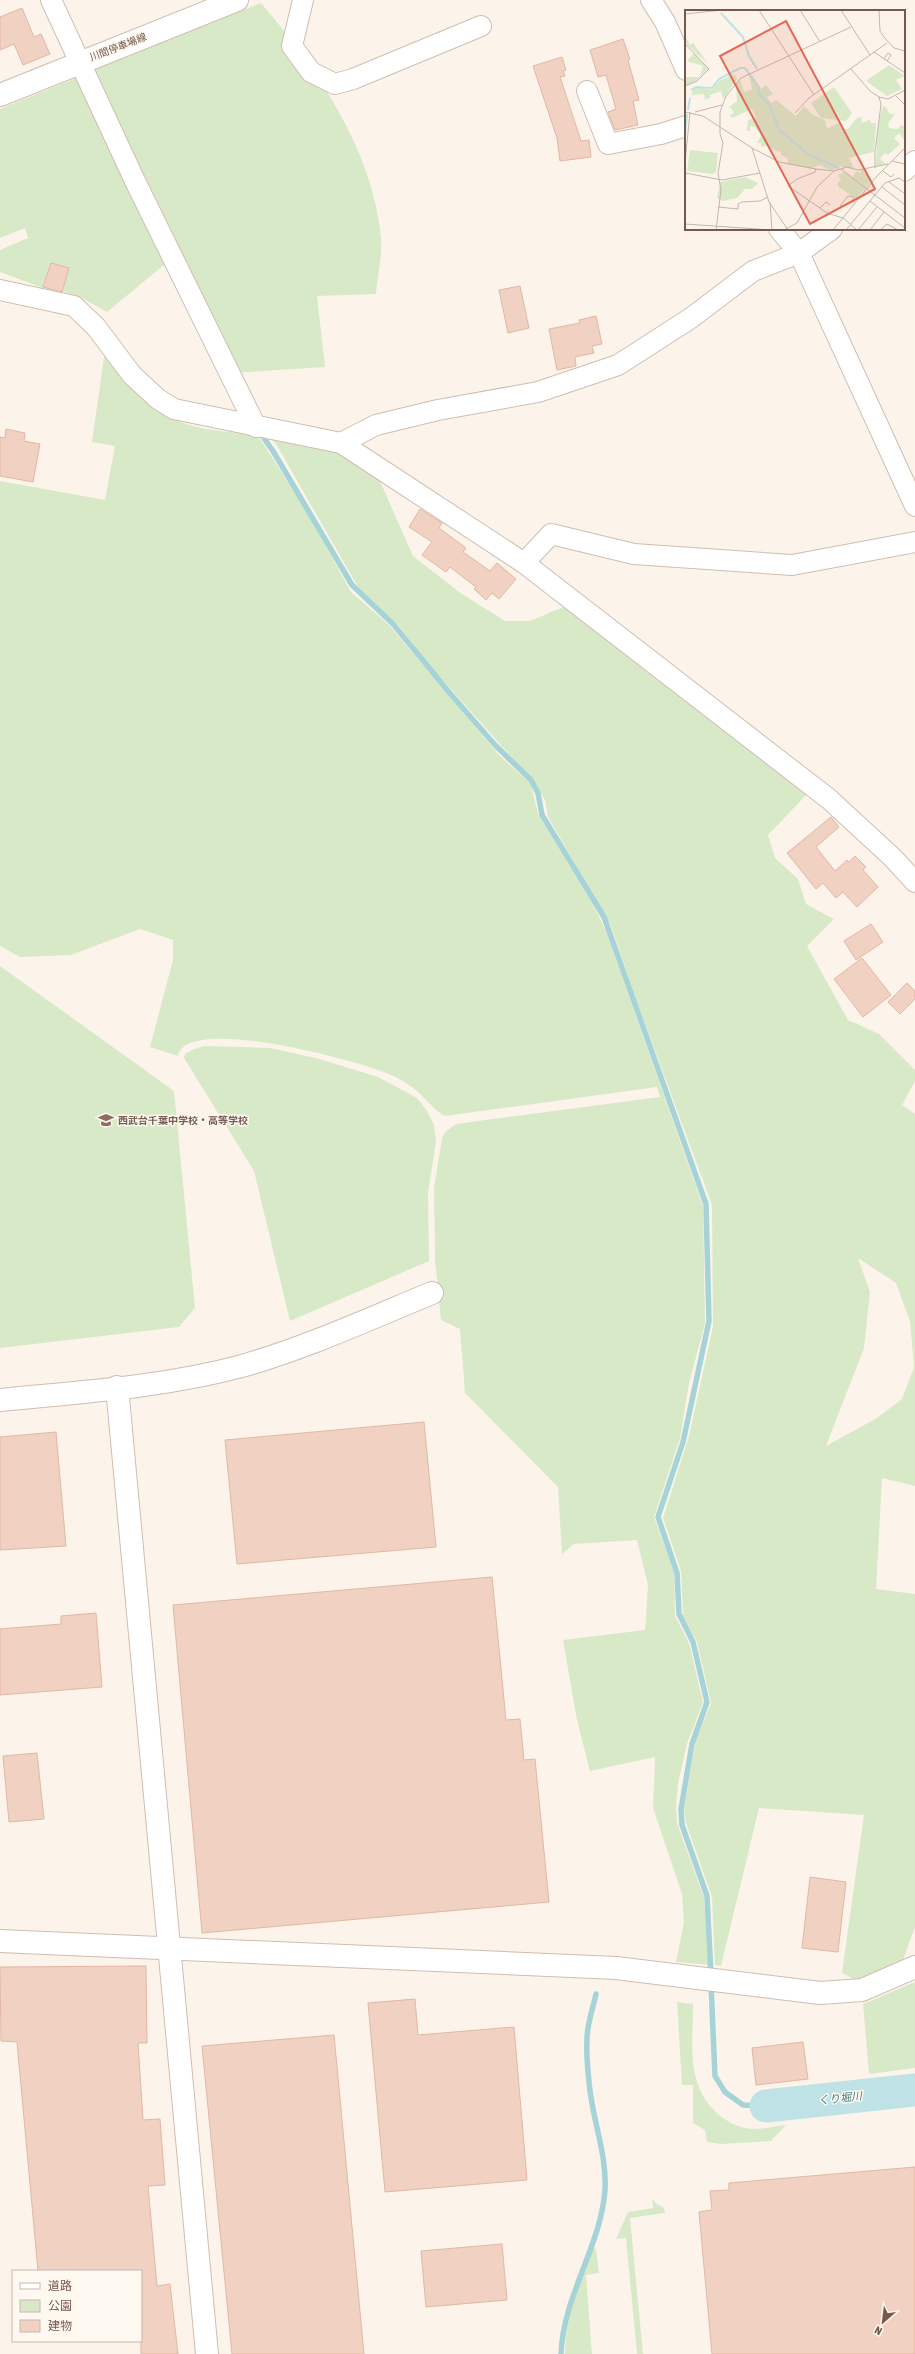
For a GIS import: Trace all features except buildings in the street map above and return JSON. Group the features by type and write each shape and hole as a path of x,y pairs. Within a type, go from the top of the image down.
{"street":[{"path":"51,0 135,181 256,427"},
{"name":"川間停車場線","path":"0,95 237,0"},
{"path":"303,0 292,46 311,72 335,84 353,79 481,26"},
{"path":"651,0 665,22 685,68"},
{"path":"588,91 608,144 661,134 685,126"},
{"path":"905,170 915,161"},
{"path":"780,230 799,253 860,391 915,506"},
{"path":"341,444 376,425 438,410 538,392 618,364 691,318 753,271 799,253 831,230"},
{"path":"0,290 74,306 96,327 132,375 158,399 174,409 341,444 524,563 829,799 893,858 915,882"},
{"path":"524,563 551,534 634,554 792,565 915,542"},
{"path":"0,1400 117,1388 187,1378 294,1350 432,1293"},
{"path":"117,1388 207,2354"},
{"path":"0,1941 170,1947 616,1968 732,1981 820,1993 862,1990 915,1968"}],"green space":[{"path":"261,3 282,28 321,83 339,111 354,141 376,204 381,237 381,251 376,294 317,296 325,367 232,373 87,69"},
{"path":"81,76 165,264 107,312 82,298 62,291 69,268 51,263 43,288 0,272 0,250 28,238 25,228 0,238 0,109"},
{"path":"105,350 143,395 156,408 166,415 191,425 218,431 257,434 305,509 351,592 389,625 499,755 531,784 538,814 595,908 607,934 703,1206 705,1324 689,1383 680,1438 654,1517 674,1572 675,1616 689,1643 703,1702 687,1744 678,1783 676,1808 677,1823 704,1898 709,1965 676,1962 684,1922 682,1894 653,1808 655,1757 590,1771 577,1720 563,1640 645,1630 648,1585 637,1540 574,1544 562,1554 558,1487 465,1393 460,1329 441,1320 435,1260 434,1188 442,1138 445,1132 456,1124 660,1097 657,1087 445,1116 435,1109 413,1088 393,1076 346,1060 312,1052 276,1044 241,1040 210,1039 188,1044 178,1056 150,1047 173,960 173,940 140,929 71,955 20,957 0,946 0,481 105,500 115,446 92,442"},
{"path":"266,434 332,448 376,472 413,556 459,592 505,621 530,621 568,605 810,791 768,835 775,858 798,879 806,904 834,919 807,946 848,1020 879,1034 915,1070 915,1081 902,1105 915,1114 915,1486 882,1478 876,1589 915,1594 915,1927 903,1960 856,1980 842,1973 864,1815 759,1808 721,1966 715,1965 712,1897 686,1823 684,1809 696,1740 711,1703 697,1642 683,1616 681,1571 663,1518 689,1436 713,1326 712,1205 636,999 611,926 548,817 545,800 534,782 431,667 399,626 358,587 276,444","holes":["858,1258 896,1283 910,1321 914,1367 902,1399 877,1418 826,1446 864,1348 870,1292"]},
{"name":"西武台千葉中学校・高等学校","path":"0,966 174,1091 195,1308 179,1327 0,1348"},
{"path":"205,1046 270,1048 316,1058 378,1077 417,1098 427,1111 434,1125 436,1141 428,1193 429,1261 290,1321 254,1171 184,1058 185,1054 194,1049"},
{"path":"915,1982 915,2068 869,2074 863,2004"},
{"path":"677,2002 693,2004 693,2064 696,2078 708,2104 723,2118 741,2127 759,2129 786,2125 771,2141 721,2144 707,2142 705,2130 693,2123 693,2085 682,2085"},
{"path":"652,2199 664,2208 665,2213 630,2218 643,2354 637,2354 626,2238 616,2239 628,2212 653,2208"},
{"path":"593,2247 596,2249 599,2273 586,2275 592,2354 565,2354 570,2313 578,2286"}],"waterway":[{"path":"259,431 273,451 352,585 393,624 495,745 531,780 538,793 542,815 604,917 706,1204 709,1321 683,1442 658,1517 677,1573 679,1614 693,1642 707,1702 692,1744 681,1809 682,1825 707,1896 711,1975"},
{"path":"711,1984 715,2076 725,2092 743,2105 766,2106"},
{"path":"561,2354 563,2333 568,2312 597,2231 605,2190 604,2165 589,2085 587,2058 587,2033 596,1994"},
{"name":"くり堀川","path":"766,2106 915,2090"}],"place":[{"name":"西武台千葉中学校・高等学校","path":"106,1120"}]}
